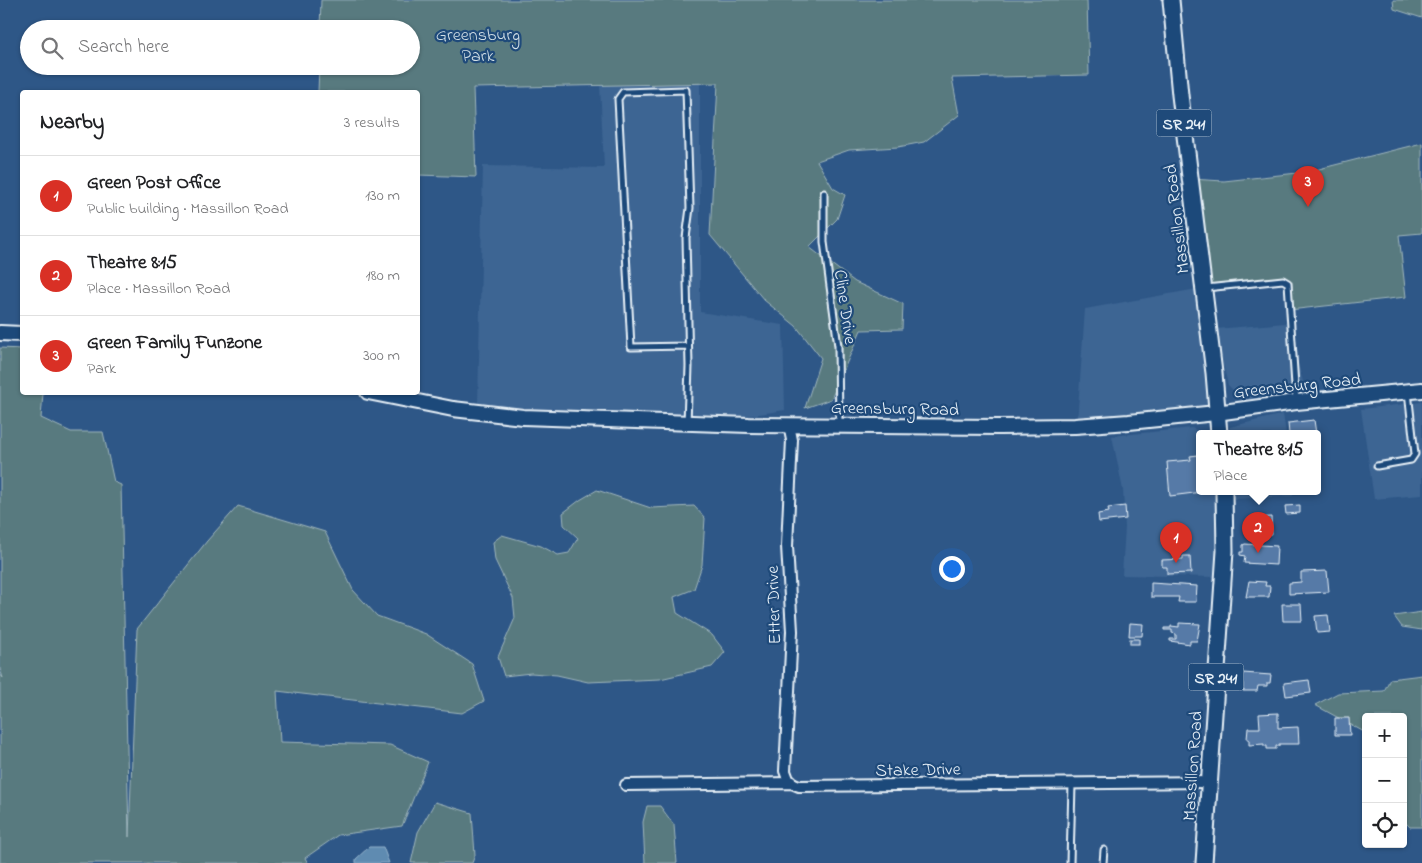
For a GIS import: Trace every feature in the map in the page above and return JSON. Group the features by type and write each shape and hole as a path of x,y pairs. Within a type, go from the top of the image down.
{"main road":[{"name":"Massillon Road","path":"1171,0 1180,95 1214,373 1218,430"},
{"path":"0,333 20,334"},
{"name":"Greensburg Road","path":"383,395 453,409 533,418 687,423 998,428 1075,426 1216,413 1296,402 1422,390"},
{"name":"Massillon Road","path":"1204,863 1224,551 1224,495"}],"street":[{"name":"Etter Drive","path":"789,425 792,440 787,546 792,631 785,771 792,783"},
{"name":"Stake Drive","path":"626,785 792,783 799,786 1210,782"}],"lane":[{"path":"687,423 688,346 686,238 690,208 686,90 623,92 618,99 631,347 688,346"},
{"name":"Cline Drive","path":"824,192 824,242 838,346 839,426"},
{"path":"1203,288 1283,280 1288,283 1296,402"},
{"path":"1376,466 1411,460 1415,454 1408,392"},
{"path":"1070,863 1072,784"},
{"path":"1103,863 1104,850"}],"shaded area":[{"path":"700,83 700,312 783,325 785,410 747,416 478,406 483,166 604,168 600,85"},
{"path":"1197,289 1213,411 1077,423 1085,309"},
{"path":"1286,323 1307,395 1255,403 1243,400 1228,385 1215,329"},
{"path":"1422,402 1422,495 1374,499 1361,409"},
{"path":"1283,414 1285,430 1229,430 1230,427"},
{"path":"1192,428 1196,430 1196,495 1216,495 1217,539 1215,577 1122,575 1125,527 1123,490 1112,436"},
{"path":"1230,495 1293,495 1293,496 1231,499"},
{"path":"369,847 383,847 389,863 356,863 356,859"}],"green space":[{"name":"Greensburg Park","path":"321,0 1087,0 1089,75 952,78 959,115 924,142 898,147 849,150 817,161 833,188 845,195 837,219 809,247 855,282 903,304 902,329 861,330 831,399 805,408 821,358 796,326 764,300 710,235 718,83 473,88 476,177 420,175 420,90 318,90 319,75 420,75 420,20 320,20"},
{"path":"1393,0 1422,0 1422,18 1394,9"},
{"path":"1422,143 1422,233 1399,235 1406,297 1289,310 1288,283 1283,280 1203,288 1190,179 1224,181 1307,172"},
{"path":"0,348 20,349 20,395 43,395 41,418 71,432 103,432 114,482 121,485 129,837 137,629 207,541 238,506 325,532 353,590 377,616 426,634 472,664 484,701 462,713 277,691 280,742 390,745 428,762 402,826 338,835 305,858 308,863 0,863 0,674 3,678 0,669"},
{"path":"597,490 651,508 694,506 705,518 702,565 694,589 674,597 677,613 712,635 725,652 712,667 660,679 588,682 557,675 531,673 504,676 498,657 515,618 513,598 495,560 493,542 502,535 541,546 558,555 569,553 578,538 564,525 563,513"},
{"path":"1422,612 1422,630 1402,627 1394,616"},
{"path":"1422,675 1422,827 1410,827 1407,824 1407,713 1362,713 1362,731 1315,705 1338,693 1384,691 1390,679"},
{"path":"435,802 472,813 475,855 472,863 411,863 418,832"},
{"path":"647,806 660,806 674,825 677,863 645,863 643,822"}],"building":[{"path":"1314,420 1315,430 1289,430 1288,423"},
{"path":"1196,455 1196,493 1170,496 1167,462 1191,460 1190,456"},
{"path":"1300,505 1300,513 1286,514 1285,506"},
{"path":"1125,506 1126,519 1099,522 1098,514 1109,512 1108,508"},
{"path":"1271,517 1272,534 1257,535 1256,528 1251,528 1250,518"},
{"path":"1243,545 1277,546 1276,565 1244,563 1245,556 1240,555 1240,552 1243,552"},
{"path":"1183,556 1190,556 1191,573 1167,574 1167,567 1162,567 1162,560 1183,559"},
{"path":"1327,571 1329,592 1289,594 1289,583 1301,582 1301,572"},
{"path":"1249,581 1266,582 1265,586 1270,586 1269,597 1246,597"},
{"path":"1151,583 1197,586 1196,602 1178,602 1179,597 1151,597"},
{"path":"1282,604 1301,604 1302,621 1283,621"},
{"path":"1328,615 1330,632 1317,633 1315,616"},
{"path":"1130,623 1143,624 1142,636 1129,636"},
{"path":"1179,623 1200,624 1197,641 1190,641 1190,644 1170,641 1170,639 1176,639 1176,634 1172,633 1172,630 1164,630 1164,628 1171,628 1171,626 1179,627"},
{"path":"1130,639 1139,639 1139,644 1130,644"},
{"path":"1243,673 1271,675 1270,683 1267,683 1267,686 1258,686 1257,691 1243,691"},
{"path":"1309,680 1311,693 1286,696 1284,683"},
{"path":"1278,713 1278,728 1298,727 1299,744 1279,744 1279,746 1276,746 1276,749 1267,749 1267,746 1264,746 1264,744 1249,745 1249,739 1247,739 1248,728 1260,728 1259,714"},
{"path":"1335,718 1349,718 1350,735 1335,735"}],"place":[{"name":"Green Family Funzone","path":"1308,207"},
{"name":"Theatre 8:15","path":"1258,553"},
{"name":"Green Post Office","path":"1176,563"}]}
